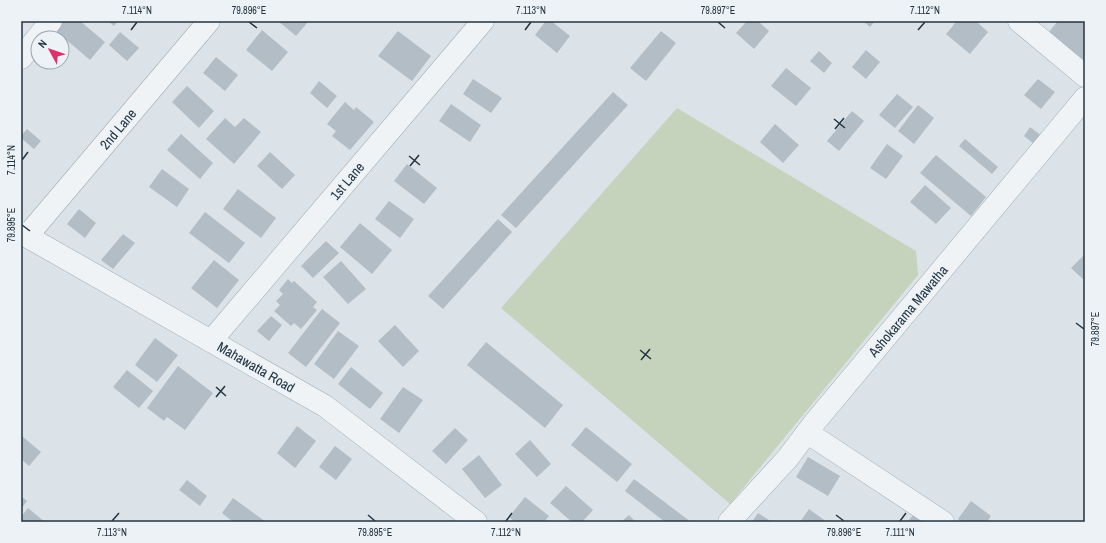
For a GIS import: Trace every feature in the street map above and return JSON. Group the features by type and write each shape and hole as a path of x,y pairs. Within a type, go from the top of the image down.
{"street":[{"path":"21,58 51,21"},
{"name":"2nd Lane","path":"24,234 209,21"},
{"name":"1st Lane","path":"210,341 483,21"},
{"path":"1019,21 1085,76"},
{"name":"Ashokarama Mawatha","path":"729,522 787,459 1085,98"},
{"name":"Mahawatta Road","path":"24,234 325,406 476,522"},
{"path":"808,433 943,522"}],"green space":[{"path":"677,108 916,251 918,275 730,504 501,308"}],"building":[{"path":"64,21 80,21 105,42 90,60 70,43 70,30 57,30"},
{"path":"108,21 118,21 114,26"},
{"path":"278,21 308,21 308,22 296,36"},
{"path":"546,21 551,21 570,36 557,53 535,35"},
{"path":"747,21 758,21 769,31 754,49 736,33"},
{"path":"863,21 875,21 870,27"},
{"path":"957,21 976,21 988,32 970,54 946,34"},
{"path":"1058,21 1085,21 1085,58 1082,62 1048,33"},
{"path":"262,30 288,52 272,71 246,50"},
{"path":"398,31 431,56 412,81 378,56"},
{"path":"661,31 676,43 646,81 630,68"},
{"path":"120,32 139,48 127,61 109,45"},
{"path":"866,50 880,62 866,79 852,67"},
{"path":"819,51 832,63 824,73 810,61"},
{"path":"216,57 238,75 225,91 203,73"},
{"path":"786,68 811,88 796,106 771,86"},
{"path":"473,79 502,98 491,113 463,94"},
{"path":"1038,79 1055,92 1041,109 1024,95"},
{"path":"319,81 337,96 327,108 310,93"},
{"path":"187,86 214,111 199,128 172,102"},
{"path":"613,92 628,105 516,228 501,215"},
{"path":"897,94 913,107 895,128 879,115"},
{"path":"345,102 354,110 356,107 374,122 350,150 332,136 336,131 327,124"},
{"path":"451,104 481,125 470,142 439,121"},
{"path":"918,105 934,118 914,144 898,131"},
{"path":"852,111 864,121 839,151 827,141"},
{"path":"225,118 235,127 244,118 261,132 234,164 206,139"},
{"path":"775,124 799,145 783,163 760,142"},
{"path":"1030,127 1046,139 1039,148 1024,136"},
{"path":"27,129 41,141 34,149 21,138"},
{"path":"181,134 213,163 200,179 167,150"},
{"path":"965,139 998,167 992,174 959,146"},
{"path":"887,144 903,156 886,179 870,168"},
{"path":"270,152 295,175 282,189 257,166"},
{"path":"936,155 986,197 971,216 920,173"},
{"path":"407,164 437,188 424,204 394,181"},
{"path":"162,169 189,189 177,207 149,187"},
{"path":"925,185 951,208 936,224 910,202"},
{"path":"238,189 276,218 261,238 223,209"},
{"path":"389,201 414,219 400,238 375,219"},
{"path":"79,209 96,223 85,238 67,224"},
{"path":"205,212 245,243 229,263 189,233"},
{"path":"498,219 512,232 443,309 428,296"},
{"path":"360,223 392,250 372,274 340,247"},
{"path":"123,234 135,243 113,269 101,260"},
{"path":"326,241 339,253 313,278 301,266"},
{"path":"1085,254 1085,281 1071,268"},
{"path":"214,260 239,280 217,308 191,288"},
{"path":"341,261 366,289 348,304 323,277"},
{"path":"288,279 292,283 294,281 317,302 313,307 317,310 301,329 294,323 291,326 274,311 280,305 276,301 283,294 279,290"},
{"path":"322,309 340,323 306,367 288,353"},
{"path":"271,316 282,325 269,341 257,331"},
{"path":"395,325 419,351 403,367 378,341"},
{"path":"338,331 359,346 334,379 314,364"},
{"path":"155,338 178,355 157,382 135,365"},
{"path":"486,342 563,405 545,428 467,365"},
{"path":"178,366 213,393 185,430 167,417 164,421 147,408"},
{"path":"351,367 383,393 370,409 338,384"},
{"path":"127,370 153,391 139,408 113,387"},
{"path":"403,387 423,400 399,433 380,419"},
{"path":"297,426 316,441 295,468 277,453"},
{"path":"586,427 632,464 617,482 571,445"},
{"path":"455,428 468,440 446,464 432,451"},
{"path":"23,437 41,452 29,466 21,459 21,438"},
{"path":"530,440 551,464 537,477 515,454"},
{"path":"335,446 352,459 336,480 319,467"},
{"path":"479,455 502,485 485,498 462,469"},
{"path":"808,457 840,476 828,496 796,477"},
{"path":"634,479 691,522 665,522 625,491"},
{"path":"187,480 207,496 200,506 179,490"},
{"path":"566,486 593,510 582,522 572,522 550,503"},
{"path":"21,496 27,501 21,509"},
{"path":"525,497 549,516 544,522 515,522 509,517"},
{"path":"233,498 266,522 233,522 222,513"},
{"path":"971,501 991,516 987,522 962,522 958,519"},
{"path":"28,508 45,522 21,522 21,517"},
{"path":"809,509 827,522 800,522"},
{"path":"758,513 772,522 752,522"},
{"path":"914,514 923,522 907,522"},
{"path":"629,515 636,522 621,522"}]}
